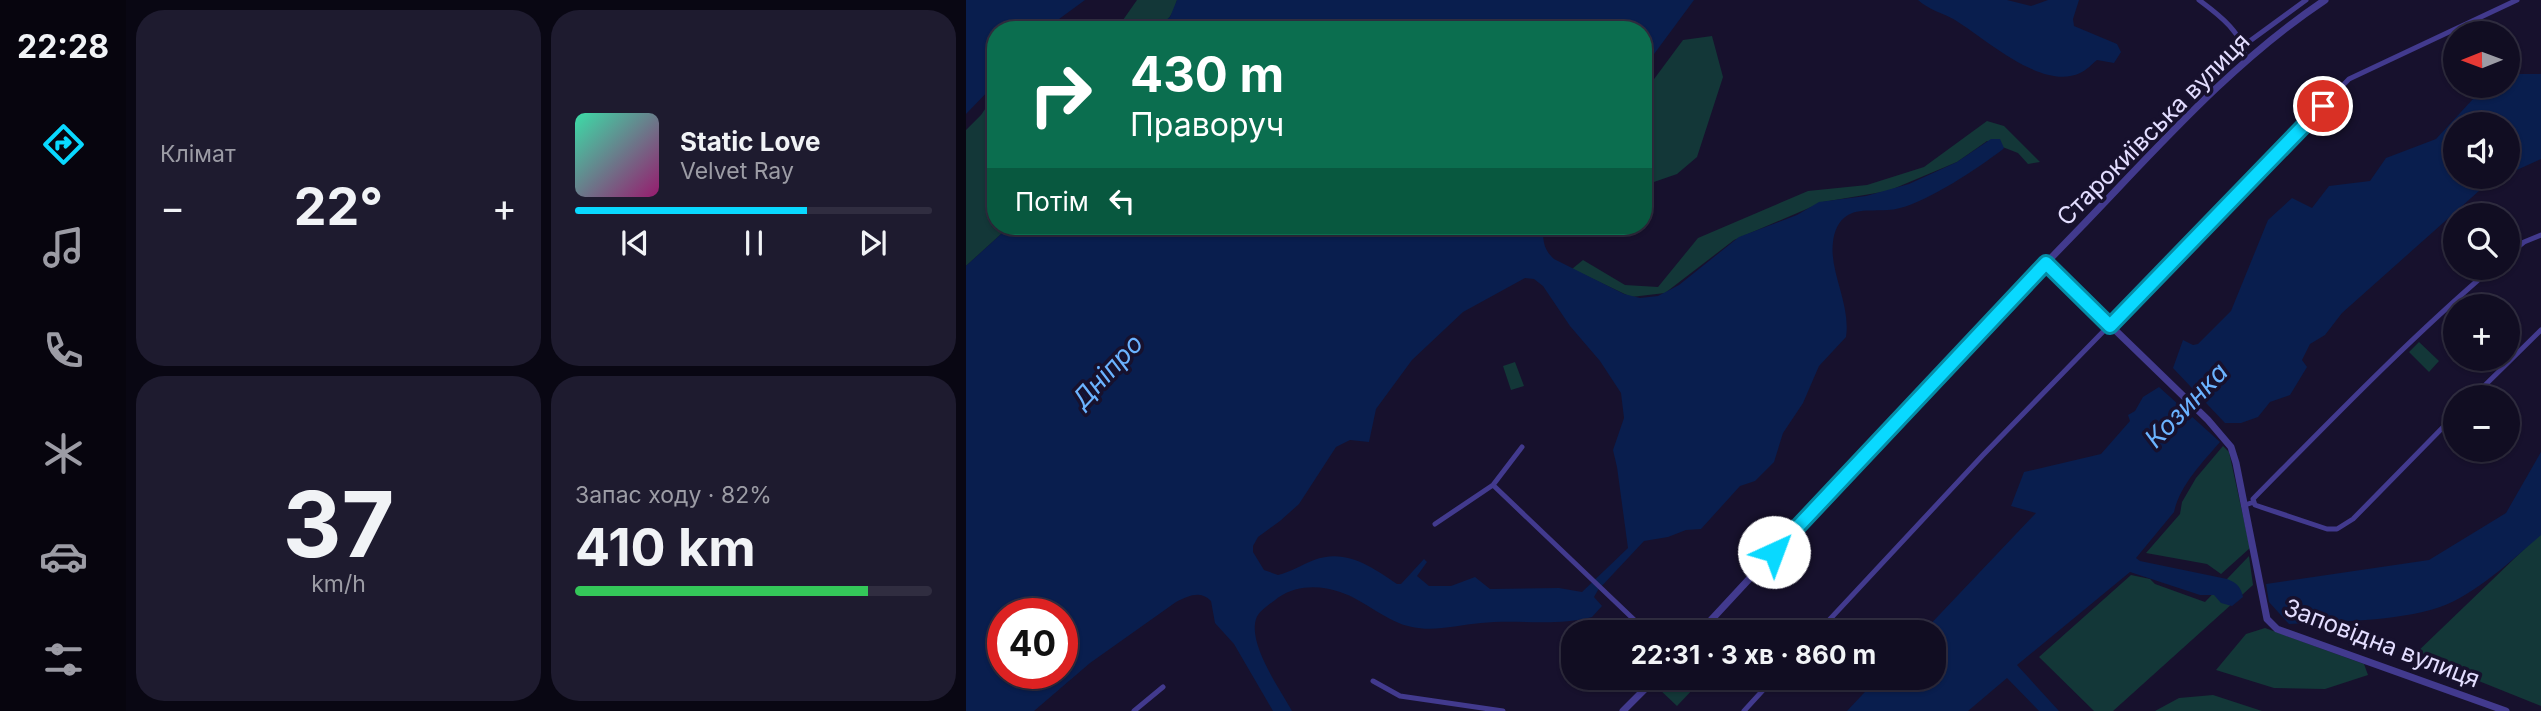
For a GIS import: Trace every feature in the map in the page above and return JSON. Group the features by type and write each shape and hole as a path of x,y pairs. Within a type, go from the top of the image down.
{"street":[{"path":"2199,0 2221,18 2243,46 2245,60"},
{"path":"2243,46 2306,0"},
{"name":"Старокиївська вулиця","path":"1711,620 2046,263 2245,60 2325,0"},
{"path":"1829,620 1983,455 2349,79 2518,0"},
{"path":"2520,245 2541,235"},
{"name":"Заповідна вулиця","path":"2046,263 2165,377 2231,447 2267,619 2277,629 2506,711"},
{"path":"2254,502 2253,499 2366,384 2478,280"},
{"path":"2485,385 2541,330"},
{"path":"2254,502 2255,505 2327,529 2337,529 2353,519 2443,428"},
{"path":"1435,524 1493,485 1522,447"},
{"path":"1493,485 1634,620"},
{"path":"2245,505 2254,502"},
{"path":"1373,681 1392,694 1400,696 1503,711"},
{"path":"1134,711 1163,687"},
{"path":"1623,711 1644,690"},
{"path":"1744,711 1763,690"}],"green space":[{"path":"1137,0 1177,0 1166,21 1122,21"},
{"path":"1712,36 1723,77 1697,157 1677,174 1652,183 1652,82 1683,40"},
{"path":"987,106 987,235 1000,235 966,266 966,130"},
{"path":"1987,121 2004,126 2040,162 2028,164 2018,153 1987,141 1957,162 1888,191 1823,202 1734,240 1665,293 1631,297 1572,269 1583,260 1625,285 1658,287 1698,238 1808,191 1867,185 1924,167"},
{"path":"2419,342 2439,361 2429,372 2409,352"},
{"path":"1515,362 1524,386 1511,390 1503,366"},
{"path":"2223,446 2229,452 2250,548 2221,574 2207,564 2146,553 2180,514 2182,502 2196,478"},
{"path":"2541,533 2541,706 2414,655"},
{"path":"2249,556 2253,585 2113,711 2094,711 2039,657 2131,575 2150,579 2155,584 2205,602"},
{"path":"2265,628 2364,664 2368,675 2325,689 2274,688 2216,670 2246,634"},
{"path":"1660,690 1692,690 1677,706"},
{"path":"2213,695 2262,711 2155,711 2179,698"}],"water":[{"path":"966,0 1085,0 1056,21 987,21 987,92 966,114"},
{"path":"1177,0 1694,0 1652,57 1652,21 1164,21 1170,17"},
{"path":"1918,0 2007,0 2031,6 2048,0 2079,0 2073,19 2074,26 2117,44 2121,52 2114,63 2097,60 2080,73 2065,77 2049,75 2015,60 1955,20"},
{"path":"2520,74 2541,74 2541,159 2520,169 2520,112 2461,112 2474,98 2520,98"},
{"path":"2443,131 2443,189 2481,189 2465,203 2443,203 2443,223 2342,313 2325,335 2310,344 2302,360 2307,367 2290,395 2270,402 2258,417 2241,423 2225,423 2173,368 2183,340 2193,345 2198,344 2231,311 2268,220 2292,198 2312,208 2329,186 2370,181 2386,158 2436,139"},
{"name":"Дніпро","path":"1991,139 2000,139 2004,148 1925,199 1894,209 1854,213 1842,220 1834,234 1833,253 1846,312 1846,337 1819,366 1803,403 1783,433 1774,462 1755,481 1740,486 1701,529 1686,530 1668,537 1644,541 1598,590 1594,597 1602,606 1592,617 1561,622 1495,622 1421,628 1393,621 1349,596 1332,590 1309,587 1293,590 1266,607 1256,619 1255,630 1261,654 1292,711 1273,711 1234,644 1215,623 1211,601 1203,596 1194,595 1176,602 1078,673 1078,598 987,598 987,689 1060,689 1034,711 966,711 966,266 1000,235 1543,235 1544,244 1554,259 1624,294 1640,298 1658,296 1679,285 1739,237 1797,215 1819,202 1866,196 1909,184 1957,162","holes":["1525,278 1534,279 1543,286 1621,393 1624,418 1613,450 1628,548 1582,592 1559,588 1490,589 1475,577 1451,586 1429,586 1417,576 1427,562 1424,559 1401,584 1358,561 1337,556 1314,560 1278,575 1264,570 1253,552 1258,537 1299,504 1336,447 1350,440 1369,442 1376,409 1412,360 1463,312"]},
{"path":"2159,387 2220,442 2186,484 2174,512 2136,558 2227,579 2238,586 2243,597 2232,606 2221,603 2214,595 2200,595 2130,572 2017,665 2059,711 2039,711 2007,678 1968,711 1847,711 1867,690 1946,690 1946,620 1934,620 2036,513 2011,506 2024,472 2101,454 2130,421 2128,415 2135,411 2143,397"},
{"path":"2541,452 2541,535 2493,576 2467,594 2440,607 2404,616 2289,624 2269,602 2266,584 2429,560 2506,513"}],"waterway":[{"name":"Козинка","path":"2175,417 2205,385"}],"route":[{"path":"1774,552 2046,263 2110,326 2323,106"}]}
